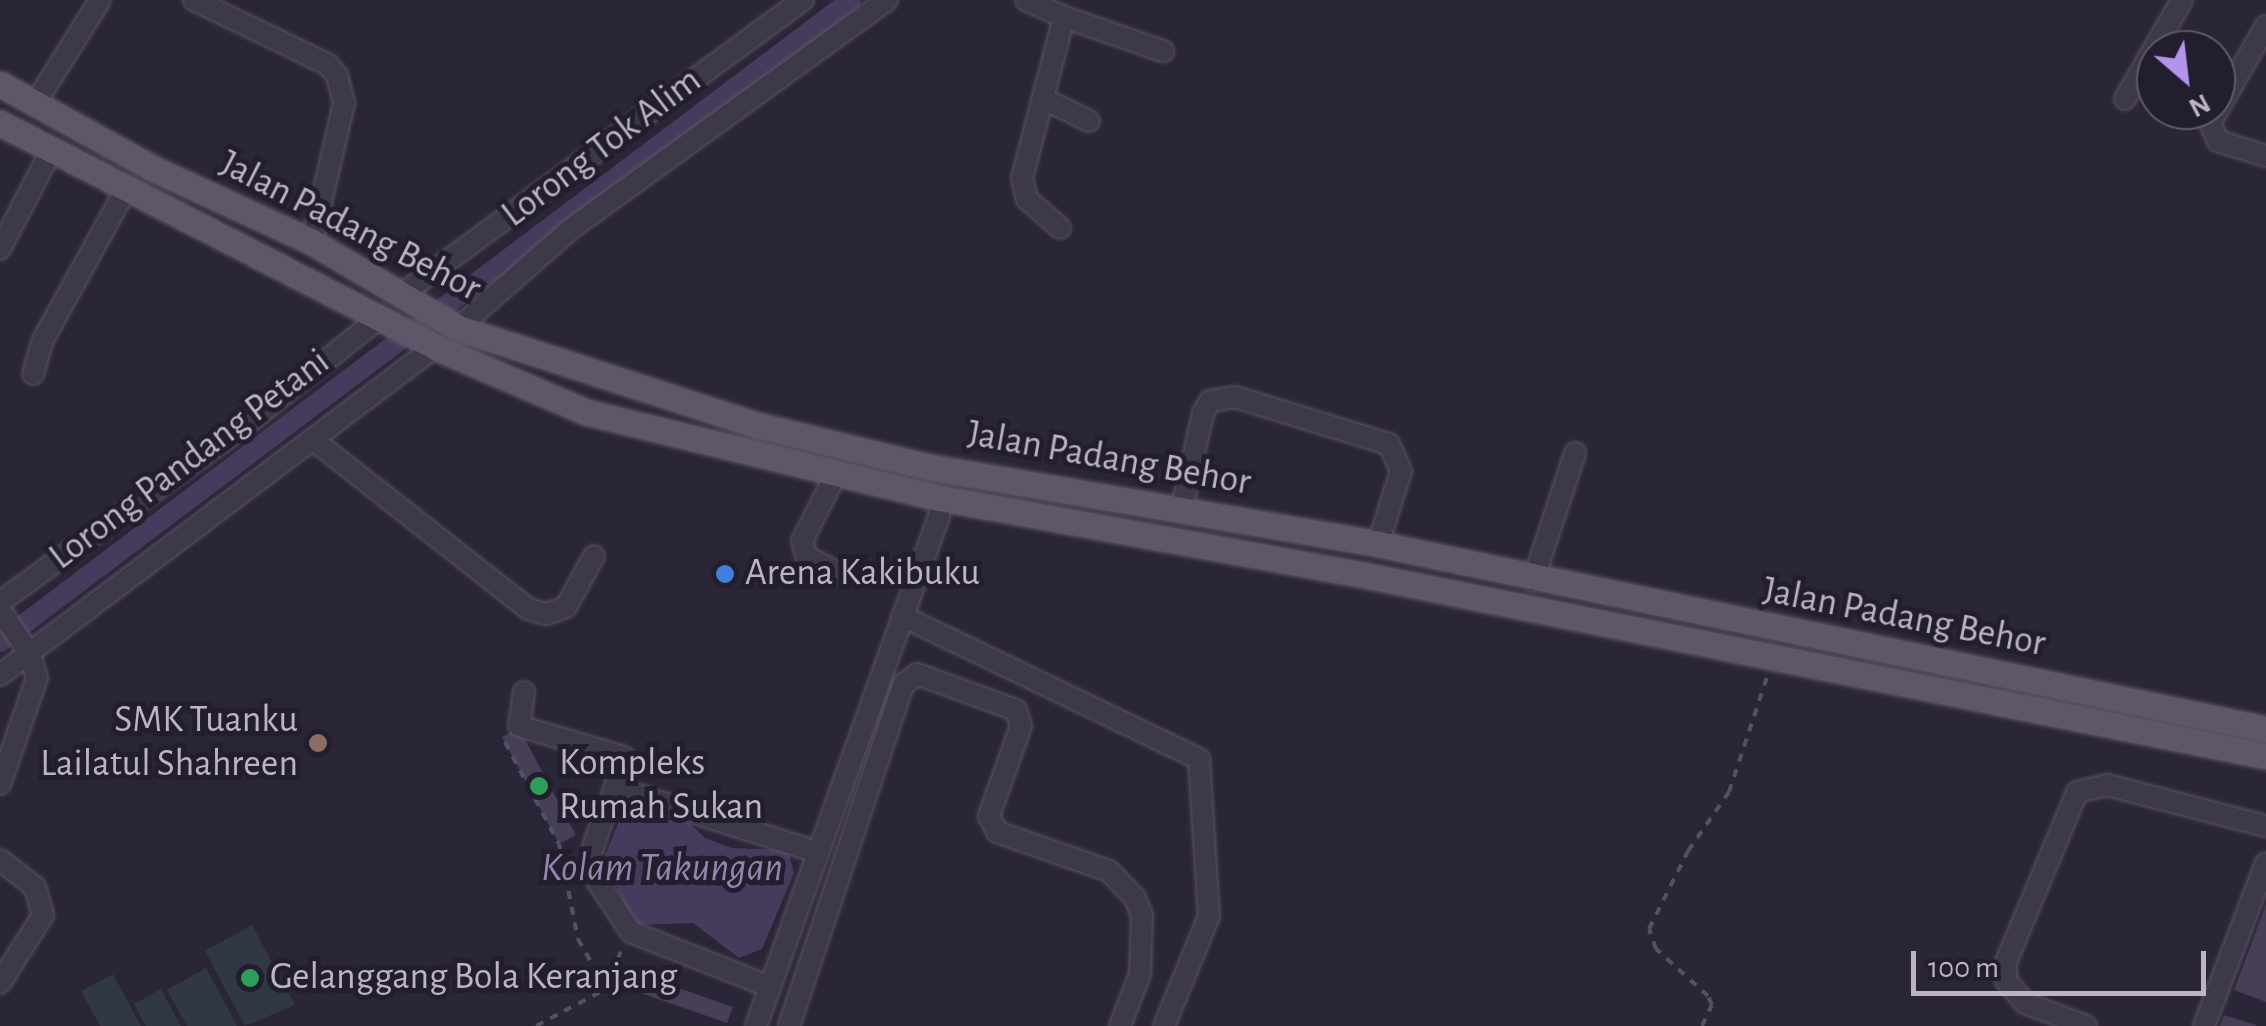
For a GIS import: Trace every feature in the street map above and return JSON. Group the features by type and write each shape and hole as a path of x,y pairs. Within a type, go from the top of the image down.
{"main road":[{"name":"Jalan Padang Behor","path":"0,84 312,242 455,326 656,395 929,467 1378,544 1533,581 2266,730"},
{"name":"Jalan Padang Behor","path":"0,123 262,253 435,347 586,412 940,498 2266,756"},
{"path":"262,253 252,232 275,226"},
{"path":"929,467 939,478 940,498"}],"street":[{"path":"36,102 100,0"},
{"path":"194,0 327,64 337,75 344,103 312,242"},
{"name":"Lorong Tok Alim","path":"400,295 802,0"},
{"path":"455,326 572,228 887,0"},
{"path":"1026,0 1163,51"},
{"path":"2125,99 2182,0"},
{"path":"1060,228 1022,190 1064,17"},
{"path":"2266,26 2210,124 2218,140 2266,156"},
{"path":"1044,99 1089,121"},
{"path":"0,249 52,150"},
{"path":"33,374 43,340 126,188"},
{"name":"Lorong Pandang Petani","path":"0,602 243,427 379,318"},
{"path":"0,675 316,442 435,347"},
{"path":"1182,508 1203,413 1210,400 1235,397 1388,444 1401,471 1378,544"},
{"path":"316,442 528,609 546,614 566,606 594,556"},
{"path":"1533,581 1575,454"},
{"path":"836,474 802,541 807,557 839,573"},
{"path":"756,1026 814,850 902,616 940,498"},
{"path":"0,610 28,651 36,678 0,784"},
{"path":"902,616 1200,759 1209,916 1164,1026"},
{"path":"790,1026 909,678 917,674 1008,705 1021,726 992,825 1109,871 1142,915 1140,974 1120,1026"},
{"path":"524,692 519,726 624,757 591,854 609,906 631,932 768,986"},
{"path":"2086,1026 2025,1003 2006,980 2006,962 2077,792 2108,785 2266,826"},
{"path":"612,797 629,792 814,850"},
{"path":"0,860 36,886 43,915 0,983"},
{"path":"2204,1026 2266,863"},
{"path":"801,890 836,900"}],"path":[{"path":"1702,1026 1712,1005 1708,996 1656,949 1650,929 1688,851 1729,792 1773,658"},
{"path":"504,742 559,844 578,939 606,989"},
{"path":"536,1026 606,989 625,940"}],"shaded area":[{"name":"Gelanggang Bola Keranjang","path":"252,925 295,1005 245,1026 205,951"},
{"path":"206,968 237,1026 187,1026 167,990"},
{"path":"113,974 141,1026 100,1026 81,991"},
{"path":"161,989 181,1026 146,1026 134,1004"}],"water":[{"name":"Kolam Takungan","path":"628,799 686,820 705,838 732,848 788,850 794,873 762,949 739,958 693,923 639,925 630,916 604,858"}],"building":[{"name":"Kompleks Rumah Sukan","path":"519,728 576,835 559,844 502,737"},
{"path":"2266,904 2266,1002 2234,990"},
{"path":"647,977 733,1007 727,1023 641,993"},
{"path":"2224,1015 2256,1025 2256,1026 2220,1026"}],"waterway":[{"path":"0,642 851,0"}],"place":[{"name":"Arena Kakibuku","path":"725,574"},
{"name":"SMK Tuanku Lailatul Shahreen","path":"318,743"},
{"name":"Kompleks Rumah Sukan","path":"539,786"},
{"name":"Gelanggang Bola Keranjang","path":"250,978"}]}
